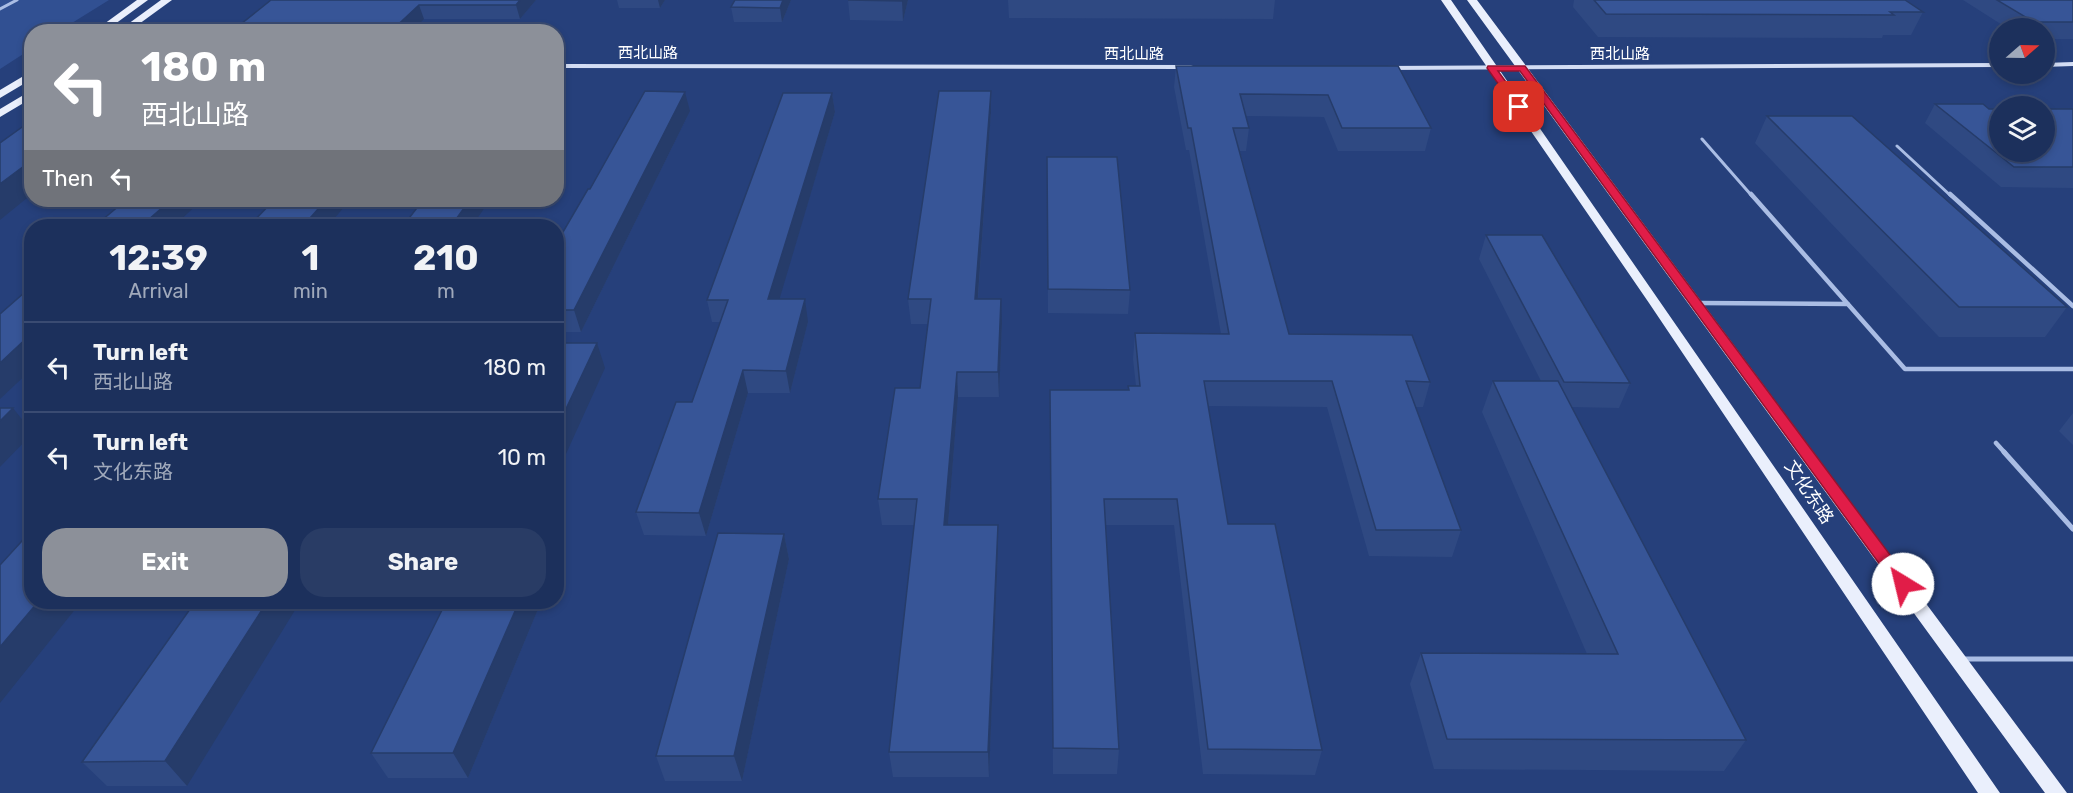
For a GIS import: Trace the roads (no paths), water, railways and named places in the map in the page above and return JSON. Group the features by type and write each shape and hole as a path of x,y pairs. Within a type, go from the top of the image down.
{"main road":[{"path":"108,24 143,0"},
{"path":"132,24 167,0"},
{"name":"文化东路","path":"1446,0 1990,793"},
{"path":"1472,0 2056,793"},
{"path":"2055,64 2073,64"},
{"name":"西北山路","path":"1372,68 1989,65"},
{"name":"西北山路","path":"564,66 1205,67"},
{"path":"0,95 24,79"},
{"path":"0,114 24,98"}],"lane":[{"path":"0,9 17,0"},
{"path":"1702,139 1905,369 2073,369"},
{"path":"1897,146 2073,306"},
{"path":"1695,303 1848,304"},
{"path":"1996,443 2073,530"},
{"path":"1958,659 2073,659"}]}
